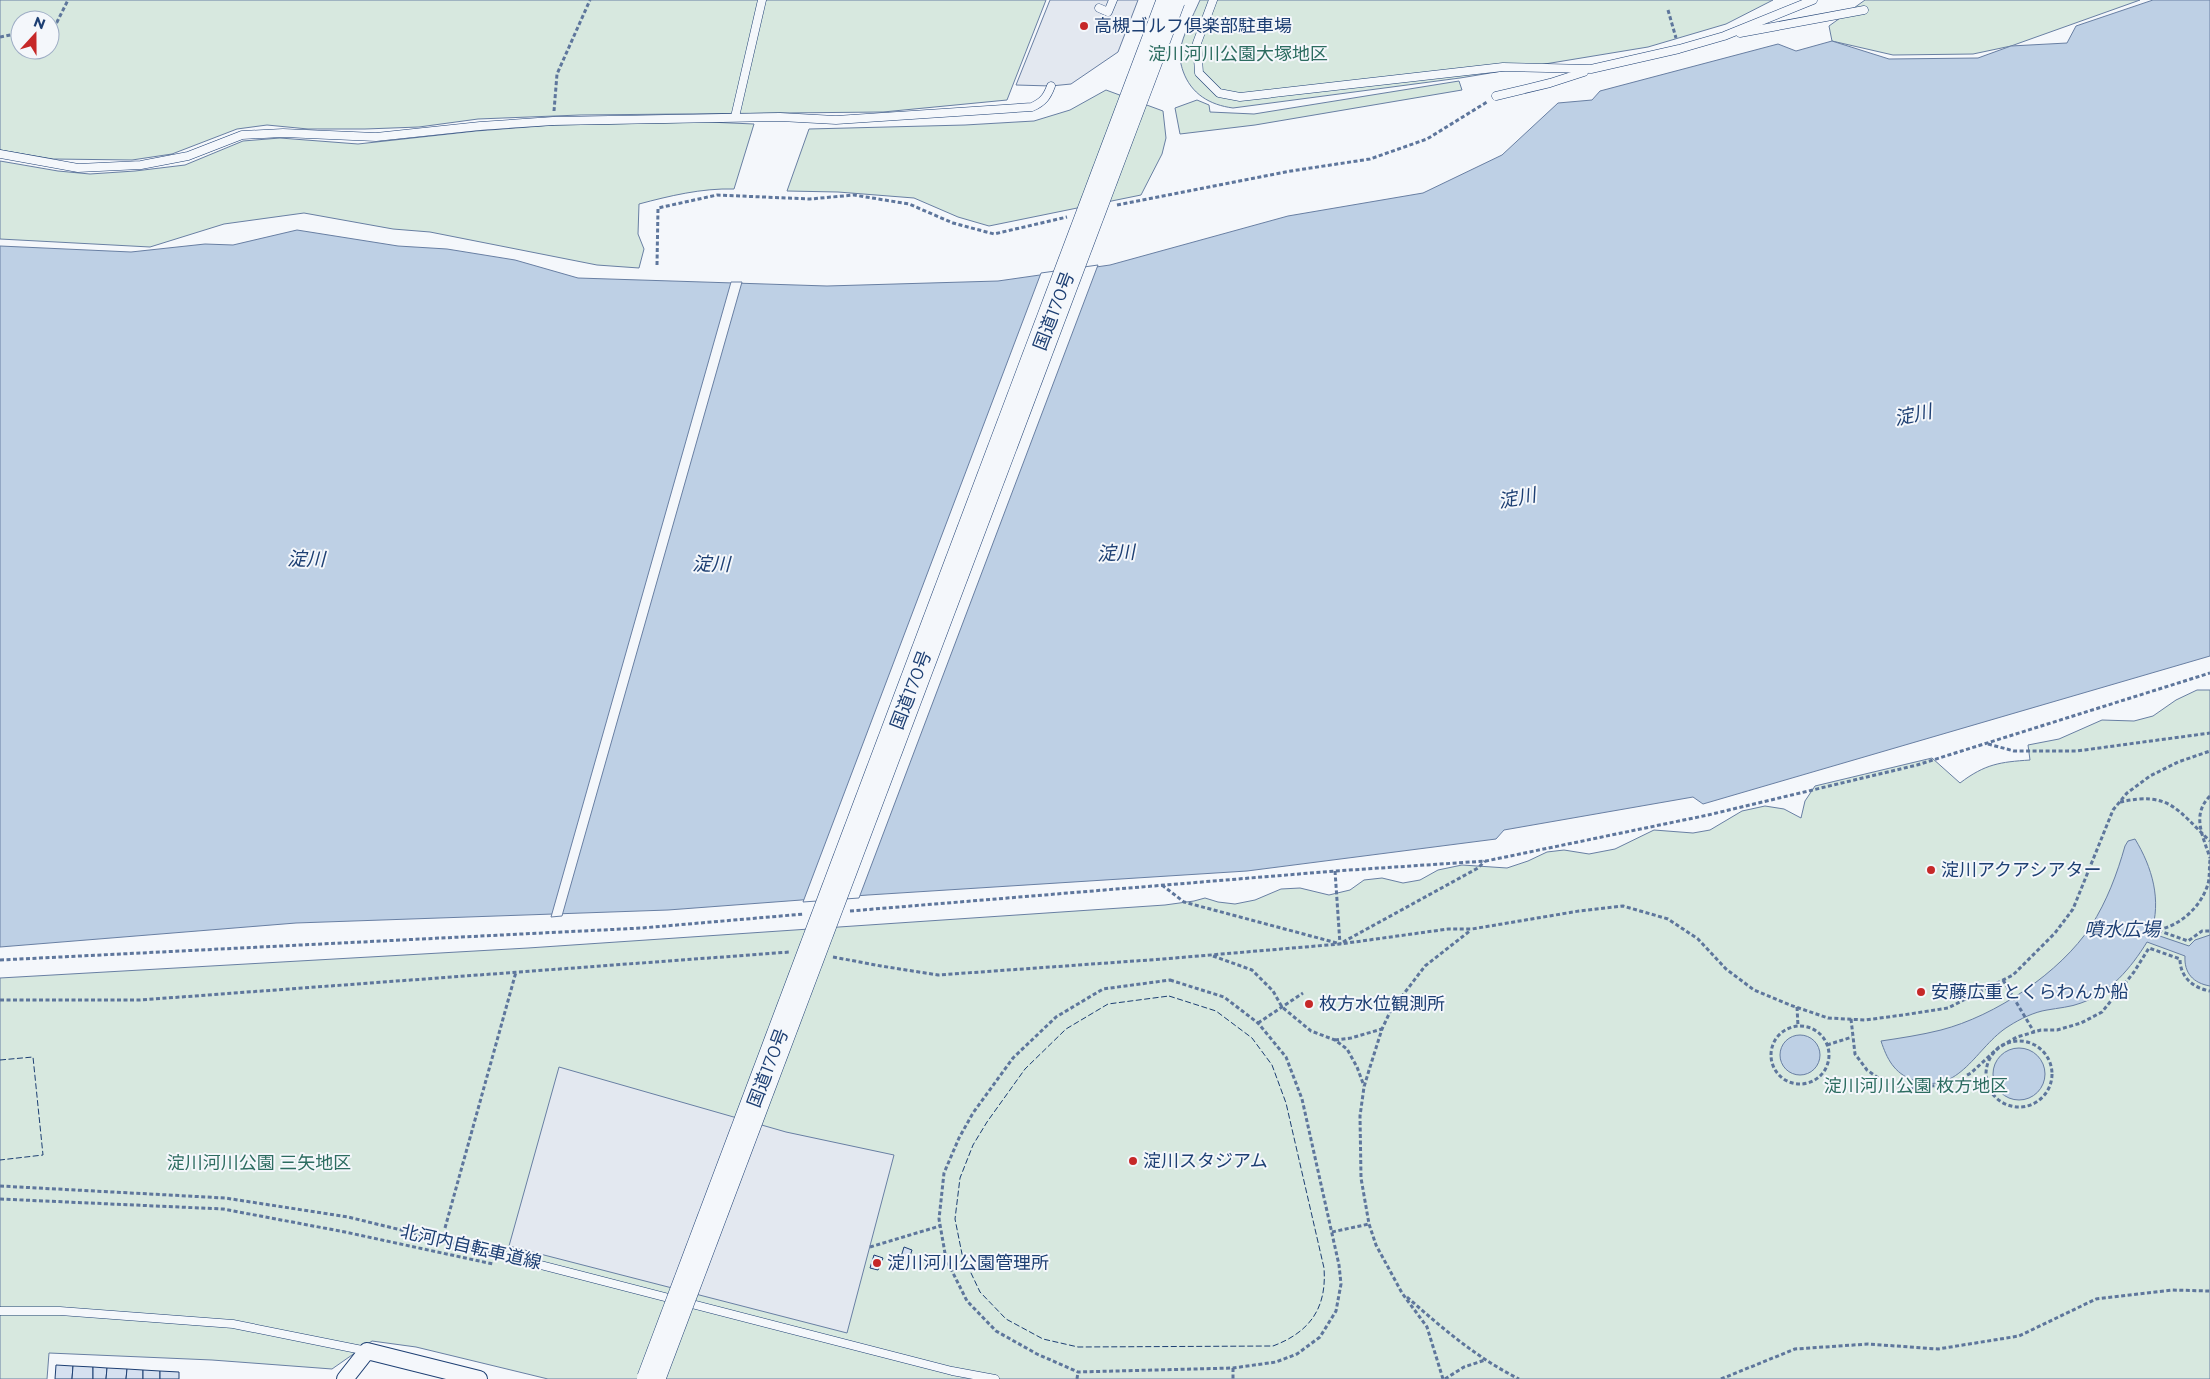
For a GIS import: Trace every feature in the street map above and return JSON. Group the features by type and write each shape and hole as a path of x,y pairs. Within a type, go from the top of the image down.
{"highway":[{"name":"国道170号","path":"651,1379 1171,0"}],"street":[{"path":"345,1379 367,1351 479,1379"}],"lane":[{"path":"736,117 762,0"},
{"path":"1099,8 1108,12 1113,0"},
{"path":"1213,0 1197,43 1199,73 1219,93 1233,96 1240,97 1503,67 1591,69"},
{"path":"1724,36 1813,0"},
{"path":"1496,96 1550,83 1591,69 1679,49 1724,36 1864,10"},
{"path":"0,154 78,168 141,165 188,156 242,135 283,133 376,137 480,126 553,121 736,117 836,120 1032,107 1040,104 1047,96 1051,86"},
{"path":"502,1255 952,1371 995,1379"},
{"path":"0,1310 60,1311 233,1324 367,1351"}],"path":[{"path":"60,16 68,0"},
{"path":"553,121 557,74 590,0"},
{"path":"1668,10 1679,49"},
{"path":"1111,206 1291,171 1370,159 1428,139 1469,115 1496,96"},
{"path":"657,265 658,208 717,195 810,200 854,195 909,204 953,223 994,234 1076,214"},
{"path":"848,911 1486,860 1708,815 1917,765 2210,673"},
{"path":"1986,744 2014,751 2077,751 2210,734"},
{"path":"829,956 938,974 1340,944 1448,929 1472,929 1579,911 1623,906 1668,919 1698,939 1726,969 1754,990 1828,1018 1865,1020 1948,1008 2013,975 2055,933 2073,909 2113,810 2127,793 2150,776 2178,762 2210,751"},
{"path":"2210,796 2200,810 2199,820 2210,859 2208,882 2203,895 2188,915 2168,928 2156,930 2188,941 2202,931 2210,931"},
{"path":"2120,802 2139,798 2162,800 2175,806 2210,841"},
{"path":"1161,885 1184,902 1340,944 1478,868 1486,860"},
{"path":"1335,871 1340,944"},
{"path":"0,960 642,928 808,914"},
{"path":"1472,929 1425,966 1390,1012 1382,1029 1364,1087 1360,1116 1361,1178 1376,1245 1402,1292 1427,1327 1444,1379 1464,1366 1485,1360"},
{"path":"1851,1020 1855,1054 1867,1070 1887,1084 1911,1088 1951,1084 1971,1073 1999,1047 2018,1037 2041,1030 2057,1030 2081,1023 2102,1012 2134,972 2149,948 2180,959 2183,973 2191,984 2200,989 2210,991"},
{"path":"0,1000 140,1000 794,953"},
{"path":"1210,955 1252,970 1273,991 1282,1007 1310,1031 1335,1040 1347,1049 1357,1067 1364,1087"},
{"path":"445,1228 516,972"},
{"path":"1170,980 1224,997 1258,1023 1286,1057 1302,1099 1332,1232 1341,1284 1336,1311 1320,1337 1297,1354 1283,1359 1233,1368 1078,1372 1037,1354 996,1331 967,1301 946,1259 940,1226 939,1219 944,1173 959,1138 990,1088 1013,1058 1056,1017 1103,988 1170,980"},
{"path":"2003,980 2034,1032"},
{"path":"1258,1023 1303,993"},
{"path":"1797,1007 1798,1026"},
{"path":"1798,1026 1812,1028 1821,1034 1827,1045 1828,1065 1816,1079 1800,1084 1790,1082 1781,1077 1773,1066 1770,1056 1772,1046 1782,1031 1798,1026"},
{"path":"1335,1040 1351,1038 1382,1029"},
{"path":"1827,1045 1852,1037"},
{"path":"2022,1041 2033,1044 2043,1051 2050,1062 2052,1074 2046,1094 2038,1102 2027,1106 2008,1106 1997,1100 1988,1087 1985,1076 1987,1064 1999,1047 2022,1041"},
{"name":"北河内自転車道線","path":"0,1186 225,1198 348,1217 502,1255"},
{"name":"北河内自転車道線","path":"0,1199 223,1209 345,1232 499,1266"},
{"path":"1332,1232 1370,1224"},
{"path":"870,1247 940,1226"},
{"path":"1721,1379 1795,1349 1868,1344 1938,1348 2019,1336 2096,1299 2172,1290 2210,1291"},
{"path":"1402,1292 1452,1336 1485,1360 1519,1379"},
{"path":"1233,1368 1233,1379"},
{"path":"1077,1379 1078,1372"}],"green space":[{"path":"0,0 1046,0 1007,100 883,112 580,115 478,119 419,127 365,129 308,129 267,125 237,129 172,154 132,160 53,159 0,150"},
{"name":"淀川河川公園大塚地区","path":"1200,0 1773,0 1726,24 1648,47 1460,78 1233,108 1217,104 1202,97 1191,86 1182,69 1180,61 1181,45"},
{"path":"1865,0 2140,0 2011,46 1973,54 1893,55 1832,41 1829,26"},
{"path":"1459,81 1462,90 1255,125 1180,134 1175,108 1197,100 1209,105 1210,112 1254,114"},
{"path":"1106,90 1163,111 1166,138 1162,154 1141,195 989,226 958,217 914,198 838,192 787,191 809,129 965,125 1034,121 1070,110"},
{"path":"708,122 754,124 734,189 698,191 639,204 638,234 644,249 639,268 597,265 430,232 393,229 304,213 224,224 150,247 0,239 0,161 58,171 90,174 185,165 243,141 280,138 358,144 476,131 555,125"},
{"name":"淀川河川公園 枚方地区","path":"2197,690 2210,690 2210,1379 548,1379 416,1347 372,1341 332,1369 212,1360 49,1353 47,1379 0,1379 0,978 528,948 1165,905 1205,898 1235,904 1255,900 1281,889 1300,888 1329,895 1350,890 1364,880 1382,878 1403,883 1420,880 1438,870 1462,865 1507,868 1547,852 1564,850 1589,854 1615,849 1654,830 1693,833 1710,830 1742,811 1765,806 1784,809 1801,818 1805,801 1815,786 1932,758 1960,783 1977,772 1993,765 2030,760 2028,745 2059,739 2102,720 2134,721 2153,716 2176,700"}],"shaded area":[{"name":"高槻ゴルフ倶楽部駐車場","path":"1050,0 1138,0 1118,52 1071,84 1051,86 1016,85"},
{"path":"559,1067 786,1132 894,1155 847,1333 509,1246"}],"water":[{"name":"淀川","path":"2153,0 2210,0 2210,656 1703,804 1693,797 1504,830 1496,839 1247,871 868,895 668,910 296,923 0,947 0,246 131,252 205,244 233,245 297,230 398,246 447,249 515,260 578,278 827,286 998,281 1110,265 1288,216 1423,193 1502,155 1558,103 1592,100 1600,91 1778,44 1796,51 1832,41 1889,59 1978,58 2011,46 2067,43 2076,26"},
{"name":"噴水広場","path":"2135,839 2146,861 2153,884 2156,908 2151,933 2189,946 2195,940 2210,935 2210,986 2194,980 2186,967 2185,956 2147,942 2127,970 2101,993 2092,999 2077,1004 2032,1014 2009,1026 1997,1035 1966,1067 1955,1076 1943,1082 1929,1083 1913,1080 1906,1077 1892,1065 1881,1041 1941,1030 1983,1014 2025,990 2062,960 2078,943 2097,917 2119,867 2125,846 2128,841"},
{"path":"1800,1035 1814,1041 1820,1055 1814,1069 1800,1075 1786,1069 1780,1055 1786,1041"},
{"path":"2019,1048 2029,1050 2037,1056 2043,1064 2045,1074 2043,1084 2037,1092 2029,1098 2019,1100 2009,1098 2001,1092 1995,1084 1993,1074 1995,1064 2001,1056 2009,1050"}],"pier":[{"path":"1098,265 859,898 803,902 1041,273"},
{"path":"731,282 742,282 562,916 551,917"}],"building":[{"path":"904,1247 912,1250 909,1259 901,1257"},
{"name":"淀川河川公園管理所","path":"874,1255 883,1258 878,1270 870,1268"},
{"path":"56,1365 73,1366 72,1379 55,1379"},
{"path":"73,1366 93,1367 93,1379 72,1379"},
{"path":"93,1367 107,1368 106,1379 93,1379"},
{"path":"107,1368 127,1369 126,1379 106,1379"},
{"path":"127,1369 143,1370 143,1379 126,1379"},
{"path":"143,1370 160,1371 160,1379 143,1379"},
{"path":"160,1371 179,1372 179,1379 160,1379"}],"fence":[{"path":"1169,996 1216,1011 1252,1038 1272,1065 1286,1103 1324,1268 1324,1282 1319,1307 1314,1317 1297,1334 1273,1346 1078,1347 1043,1339 1006,1319 980,1292 962,1254 955,1219 960,1178 973,1145 987,1122 1025,1069 1066,1029 1108,1004 1169,996"},
{"path":"0,1060 33,1057 43,1155 0,1160"}],"place":[{"name":"高槻ゴルフ倶楽部駐車場","path":"1084,26"},
{"name":"淀川アクアシアター","path":"1931,870"},
{"name":"安藤広重とくらわんか船","path":"1921,992"},
{"name":"枚方水位観測所","path":"1309,1004"},
{"name":"淀川スタジアム","path":"1133,1161"},
{"name":"淀川河川公園管理所","path":"877,1263"}],"park label":[{"name":"淀川河川公園 三矢地区","path":"259,1163"}]}
